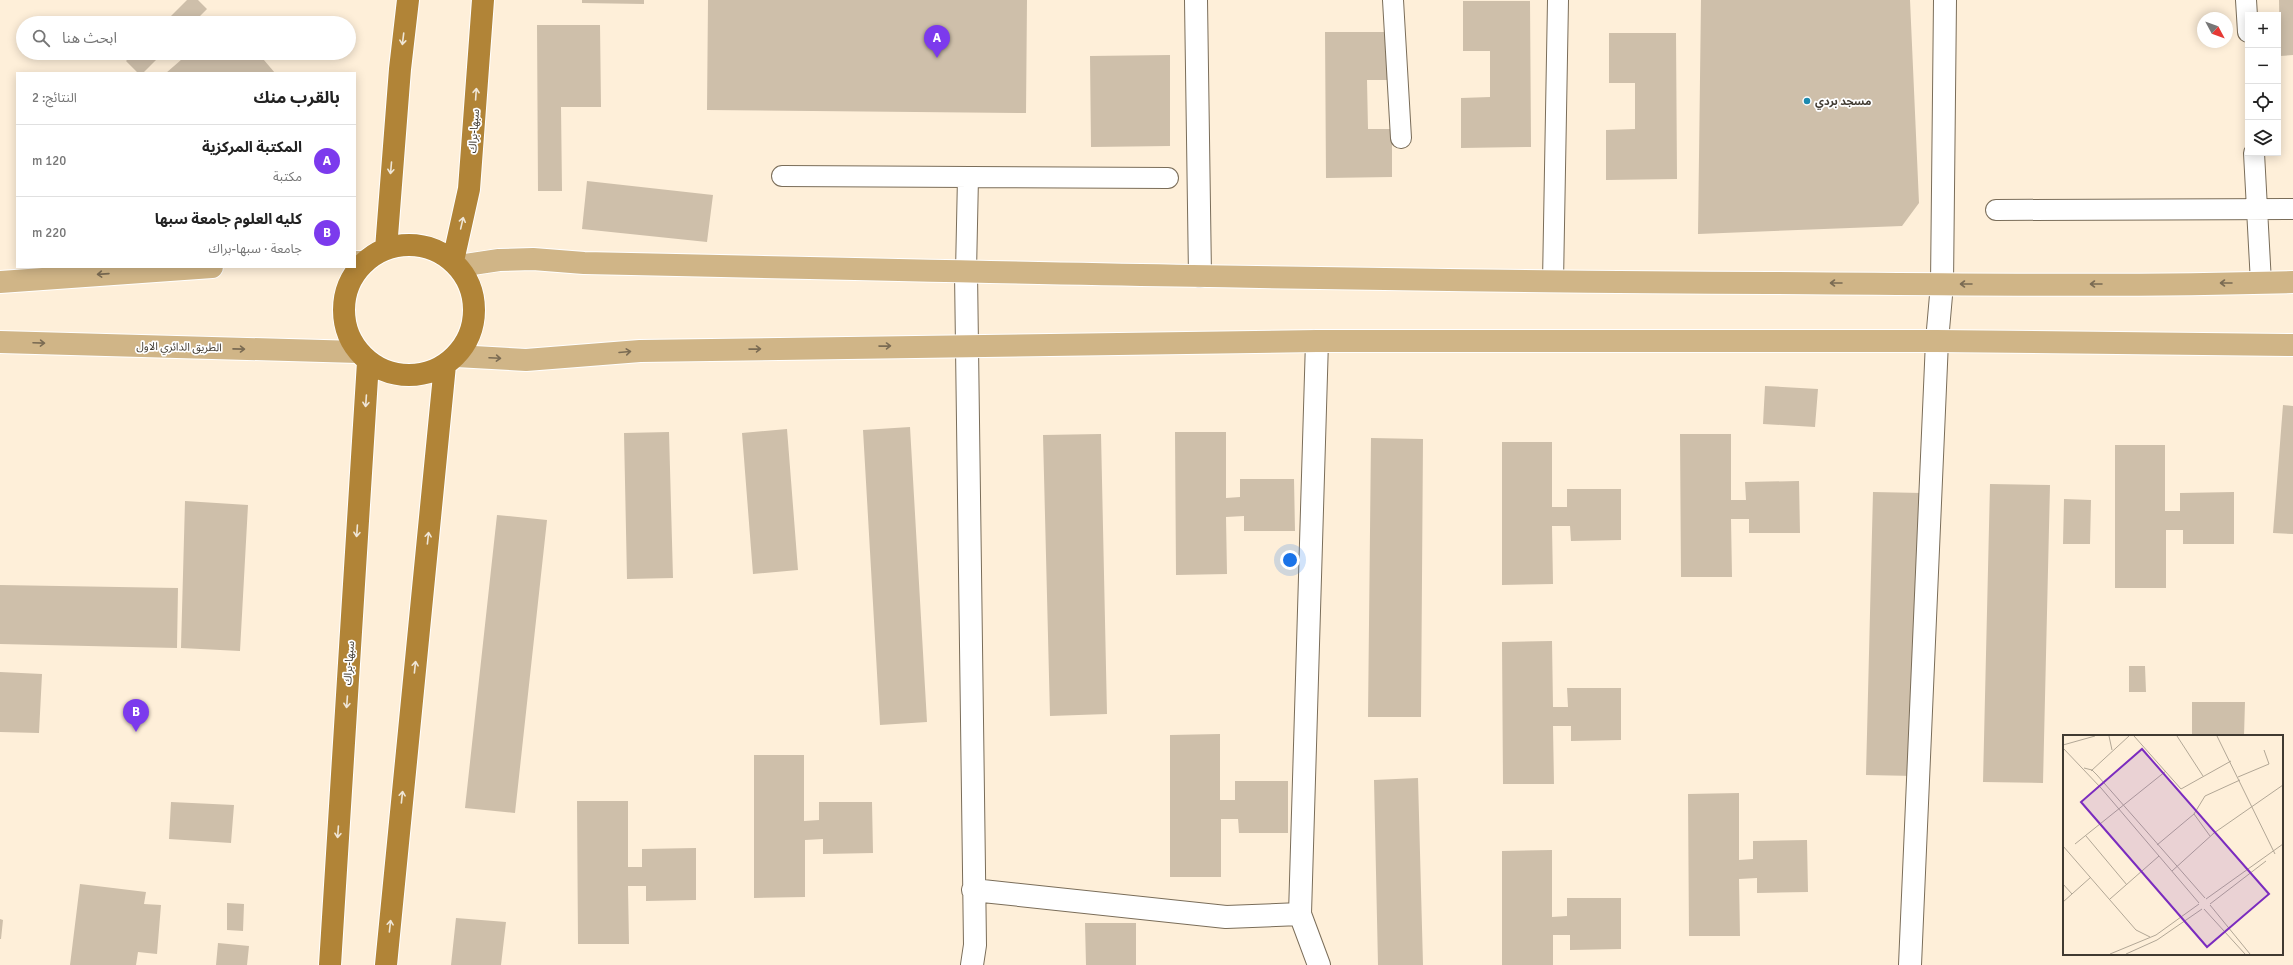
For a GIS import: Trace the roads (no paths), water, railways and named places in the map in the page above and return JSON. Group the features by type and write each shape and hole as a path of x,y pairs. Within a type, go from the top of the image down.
{"highway":[{"path":"386,249 398,84 408,0"},
{"name":"سبها-براك","path":"456,264 470,189 483,0"},
{"path":"403,245 421,245 438,251 456,264 470,283 475,302 474,322 468,340 451,361 430,373 414,376 397,375 363,357 348,334 344,315 348,290 360,262 386,249 403,245"},
{"name":"سبها-براك","path":"330,965 363,357"},
{"path":"386,965 451,361"}],"main road":[{"path":"456,264 499,260 533,259 584,263 966,272 1553,282 1942,284 2293,282"},
{"path":"0,282 198,268"},
{"path":"451,361 526,360 640,351 1317,341 1937,341 2293,345"},
{"name":"الطريق الدائري الاول","path":"0,342 363,357"}],"street":[{"path":"1196,0 1200,276"},
{"path":"1910,965 1937,341 1942,284 1945,0"},
{"path":"966,272 973,890 975,945 972,965"},
{"path":"1317,341 1300,914 1319,965"},
{"path":"973,890 1226,917 1300,914"}],"lane":[{"path":"1393,0 1401,138"},
{"path":"1553,282 1558,0"},
{"path":"2246,0 2247,12"},
{"path":"2254,156 2261,283"},
{"path":"782,176 1168,178"},
{"path":"966,272 968,177"},
{"path":"1996,210 2293,209"}],"place":[{"name":"المكتبة المركزية","path":"937,58"},
{"name":"مسجد بردي","path":"1807,101"},
{"name":"كليه العلوم جامعة سبها","path":"136,732"}]}
